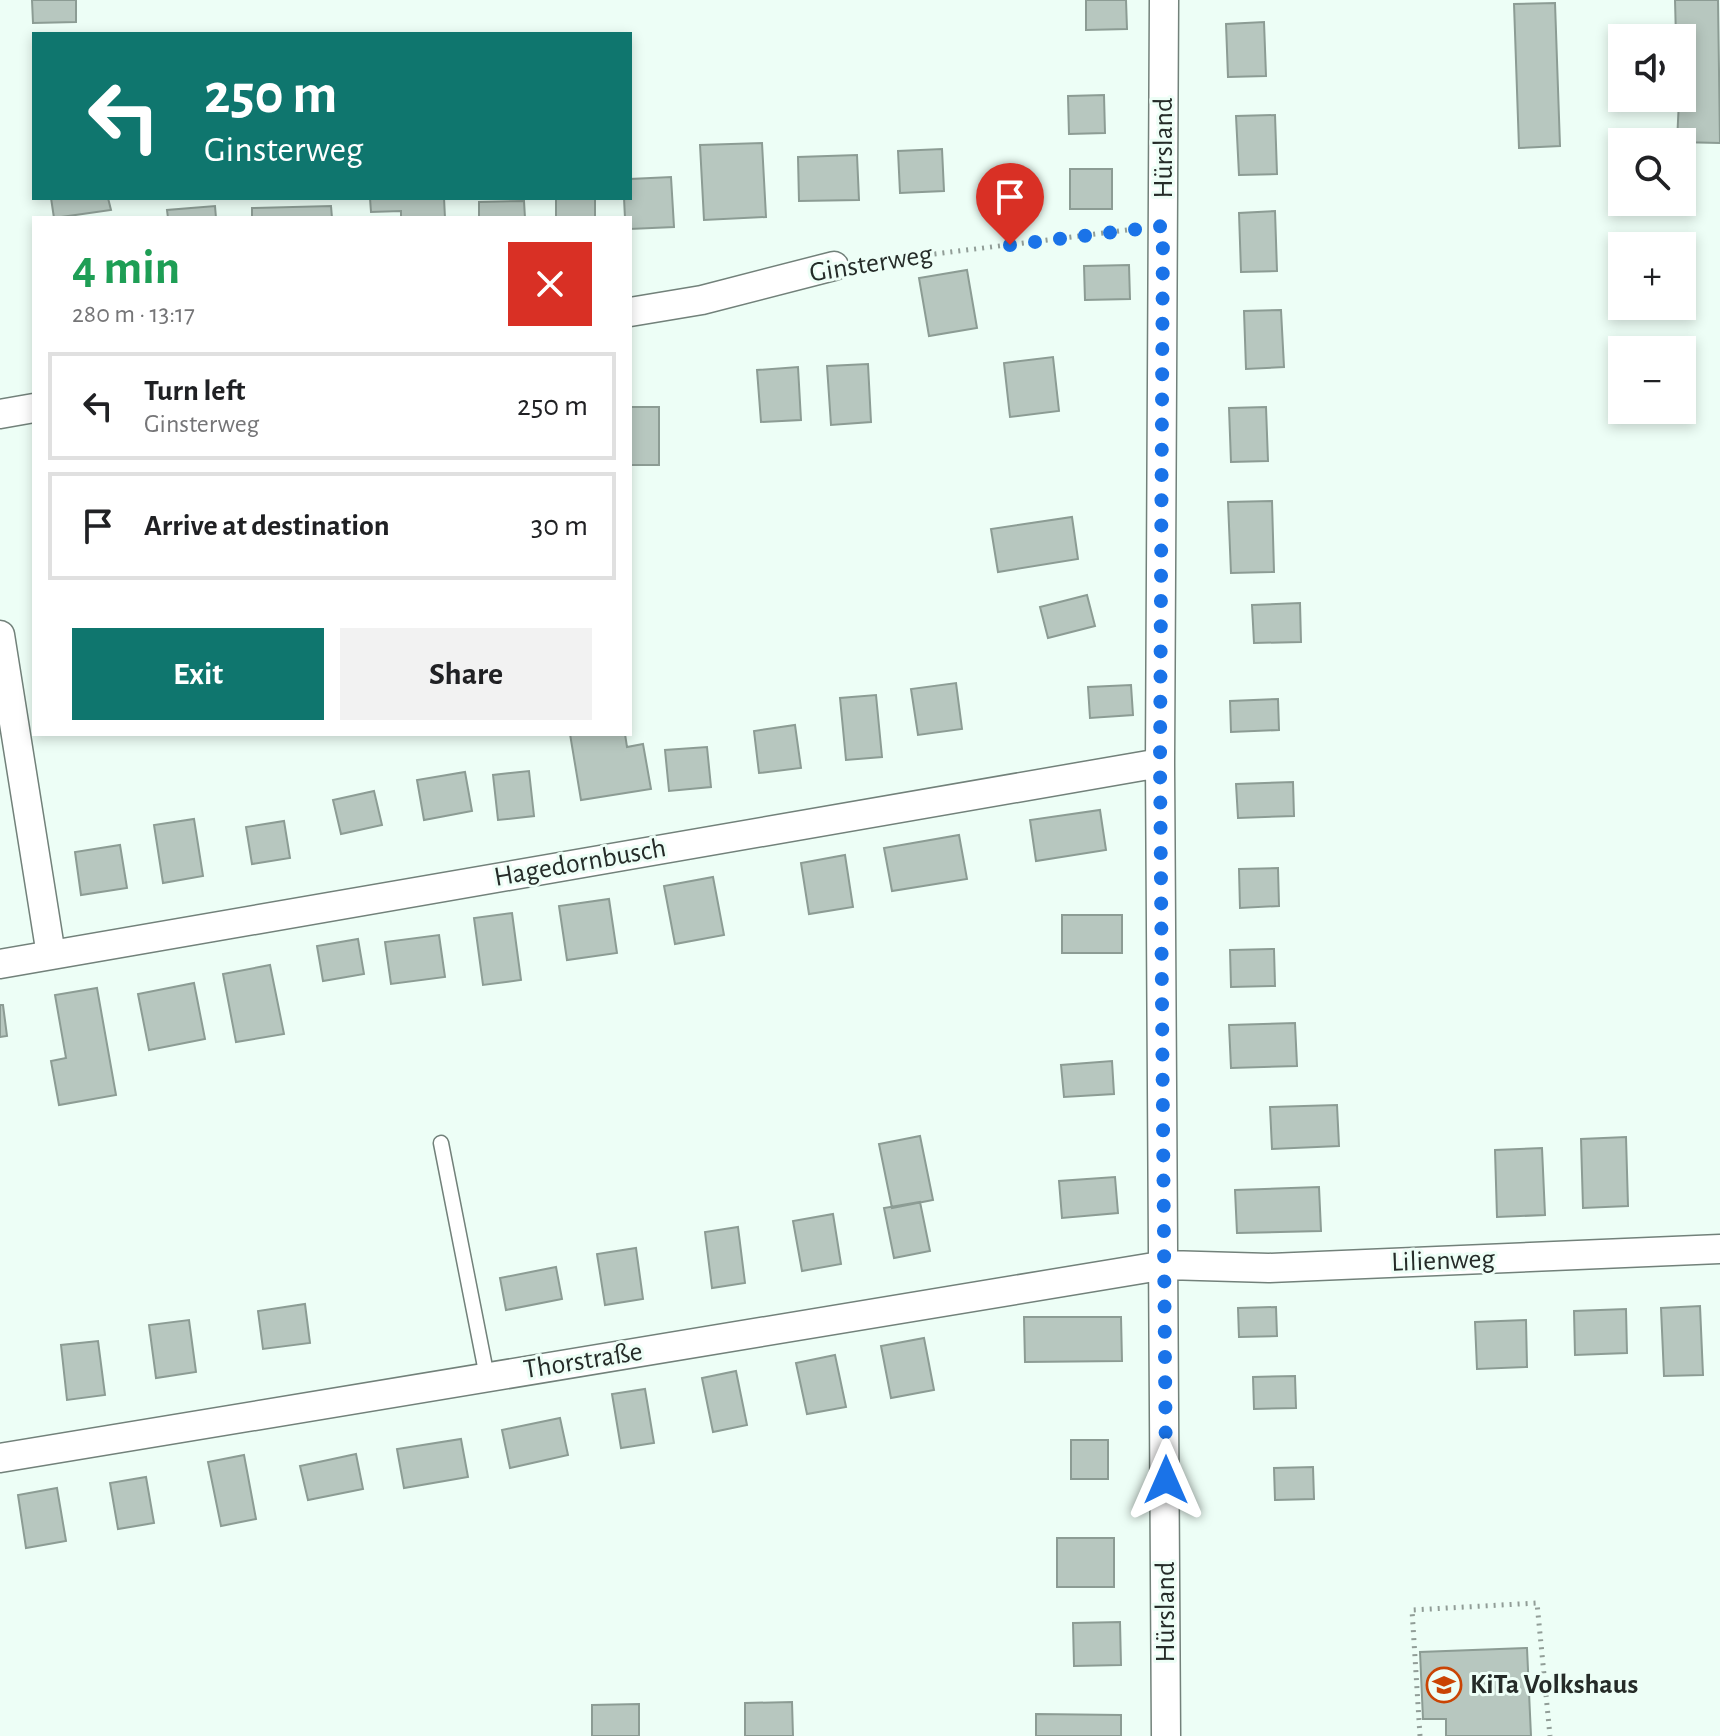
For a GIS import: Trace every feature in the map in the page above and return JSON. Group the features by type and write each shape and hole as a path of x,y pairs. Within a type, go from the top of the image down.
{"street":[{"name":"Hürsland","path":"1164,0 1160,763 1166,1265 1166,1736"},
{"name":"Ginsterweg","path":"632,312 702,300 834,266"},
{"path":"0,414 32,408"},
{"path":"0,635 51,955"},
{"name":"Hagedornbusch","path":"0,964 1160,763"},
{"name":"Lilienweg","path":"1166,1265 1269,1268 1720,1249"},
{"name":"Thorstraße","path":"0,1458 1166,1265"}],"lane":[{"path":"441,1143 487,1377"}],"path":[{"name":"Ginsterweg","path":"834,266 1163,226"},
{"path":"1420,1736 1412,1610 1537,1603 1550,1736"}],"building":[{"path":"32,0 76,0 76,22 33,23"},
{"path":"1086,0 1126,0 1127,29 1086,30"},
{"path":"1675,0 1718,0 1720,143 1696,142 1696,128 1678,128 1678,112 1696,112 1696,24 1676,24"},
{"path":"1555,3 1560,146 1519,148 1514,4"},
{"path":"1264,22 1266,76 1228,77 1226,24"},
{"path":"1104,95 1105,133 1069,134 1068,96"},
{"path":"1275,115 1277,174 1239,175 1236,116"},
{"path":"762,143 766,217 704,220 700,145"},
{"path":"942,149 944,191 900,193 898,151"},
{"path":"857,155 859,200 799,201 798,157"},
{"path":"1070,169 1112,169 1112,209 1070,209"},
{"path":"671,177 674,227 632,229 632,216 625,216 624,200 632,200 632,179"},
{"path":"51,200 108,200 111,210 68,216 54,216"},
{"path":"370,200 444,200 445,216 401,216 401,211 371,212"},
{"path":"556,200 595,200 595,216 556,216"},
{"path":"524,201 525,216 479,216 479,202"},
{"path":"215,206 216,216 168,216 167,210"},
{"path":"331,206 332,216 252,216 252,208"},
{"path":"1275,211 1277,271 1241,272 1239,213"},
{"path":"1129,265 1130,299 1085,300 1084,266"},
{"path":"967,270 977,328 929,336 919,278"},
{"path":"1281,310 1284,367 1246,369 1244,311"},
{"path":"1053,357 1059,411 1010,417 1004,363"},
{"path":"868,364 871,422 831,425 827,366"},
{"path":"798,367 801,420 761,422 757,370"},
{"path":"632,407 659,407 659,465 632,465"},
{"path":"1266,407 1268,461 1231,462 1229,408"},
{"path":"1272,501 1274,572 1231,573 1228,502"},
{"path":"1072,517 1078,559 998,572 991,529"},
{"path":"1087,595 1095,626 1048,638 1040,607"},
{"path":"1300,603 1301,642 1254,643 1252,605"},
{"path":"956,683 962,729 918,735 911,689"},
{"path":"1131,685 1133,715 1090,718 1088,687"},
{"path":"876,695 882,757 846,760 840,698"},
{"path":"1278,699 1279,730 1231,732 1230,701"},
{"path":"795,725 801,768 759,773 754,731"},
{"path":"570,736 625,736 627,747 643,744 651,789 581,800"},
{"path":"707,747 711,787 669,791 665,750"},
{"path":"529,771 534,816 498,820 493,775"},
{"path":"465,772 472,811 424,820 417,780"},
{"path":"1293,782 1294,816 1238,818 1236,784"},
{"path":"374,791 382,825 341,834 333,800"},
{"path":"1100,810 1106,850 1036,861 1030,820"},
{"path":"194,819 203,876 163,883 154,825"},
{"path":"284,821 290,858 252,864 246,827"},
{"path":"959,835 967,879 892,891 884,848"},
{"path":"120,845 127,888 81,895 75,852"},
{"path":"845,855 853,907 809,914 801,863"},
{"path":"1278,868 1279,906 1240,908 1239,869"},
{"path":"713,877 724,935 675,944 664,886"},
{"path":"609,899 617,953 567,960 559,906"},
{"path":"512,913 521,980 483,985 474,918"},
{"path":"1062,915 1122,915 1122,953 1062,953"},
{"path":"439,935 445,977 391,984 385,942"},
{"path":"358,939 364,974 323,981 317,946"},
{"path":"1274,949 1275,986 1231,987 1230,950"},
{"path":"270,965 284,1034 236,1042 223,974"},
{"path":"194,983 205,1039 149,1050 138,994"},
{"path":"97,988 116,1095 59,1105 51,1061 66,1058 55,995"},
{"path":"0,1005 3,1005 7,1036 0,1037"},
{"path":"1295,1023 1297,1066 1231,1068 1229,1025"},
{"path":"1112,1061 1114,1094 1064,1097 1061,1065"},
{"path":"1337,1105 1339,1146 1272,1149 1270,1107"},
{"path":"920,1136 933,1200 892,1208 879,1144"},
{"path":"1626,1137 1628,1206 1583,1208 1581,1139"},
{"path":"1542,1148 1545,1215 1497,1217 1495,1150"},
{"path":"1115,1177 1118,1213 1062,1218 1059,1181"},
{"path":"1319,1187 1321,1231 1237,1233 1235,1190"},
{"path":"920,1202 930,1251 894,1258 884,1208"},
{"path":"833,1214 841,1264 802,1271 793,1221"},
{"path":"738,1227 745,1283 712,1288 705,1232"},
{"path":"636,1248 643,1299 605,1305 597,1254"},
{"path":"556,1267 562,1299 506,1310 500,1278"},
{"path":"305,1304 310,1343 263,1349 258,1311"},
{"path":"1700,1306 1703,1375 1664,1376 1661,1308"},
{"path":"1276,1307 1277,1336 1239,1337 1238,1308"},
{"path":"1626,1309 1627,1353 1575,1355 1574,1311"},
{"path":"1024,1317 1121,1317 1122,1361 1025,1362"},
{"path":"189,1320 196,1372 156,1378 149,1325"},
{"path":"1526,1320 1527,1367 1477,1369 1475,1322"},
{"path":"924,1338 934,1390 891,1398 881,1346"},
{"path":"98,1341 105,1395 67,1400 61,1345"},
{"path":"835,1355 846,1407 807,1414 796,1363"},
{"path":"736,1371 747,1425 713,1432 702,1378"},
{"path":"1295,1376 1296,1408 1254,1409 1253,1377"},
{"path":"645,1389 654,1443 621,1448 612,1394"},
{"path":"560,1418 568,1455 510,1468 502,1430"},
{"path":"461,1439 468,1477 404,1488 397,1449"},
{"path":"1071,1440 1108,1440 1108,1479 1071,1479"},
{"path":"356,1454 363,1489 308,1500 300,1466"},
{"path":"244,1455 256,1519 221,1526 208,1462"},
{"path":"1313,1467 1314,1499 1275,1500 1274,1468"},
{"path":"146,1477 154,1523 118,1529 110,1483"},
{"path":"57,1488 66,1541 26,1548 18,1495"},
{"path":"1057,1538 1114,1538 1114,1587 1057,1587"},
{"path":"1120,1622 1121,1665 1074,1666 1073,1623"},
{"path":"1527,1648 1531,1736 1446,1736 1446,1719 1423,1719 1420,1652"},
{"path":"792,1702 793,1736 745,1736 745,1703"},
{"path":"639,1704 639,1736 592,1736 592,1705"},
{"path":"1036,1714 1121,1715 1121,1736 1036,1736"}],"place":[{"name":"KiTa Volkshaus","path":"1444,1685"}],"route":[{"path":"1010,245 1163,226 1160,763 1166,1480"}]}
